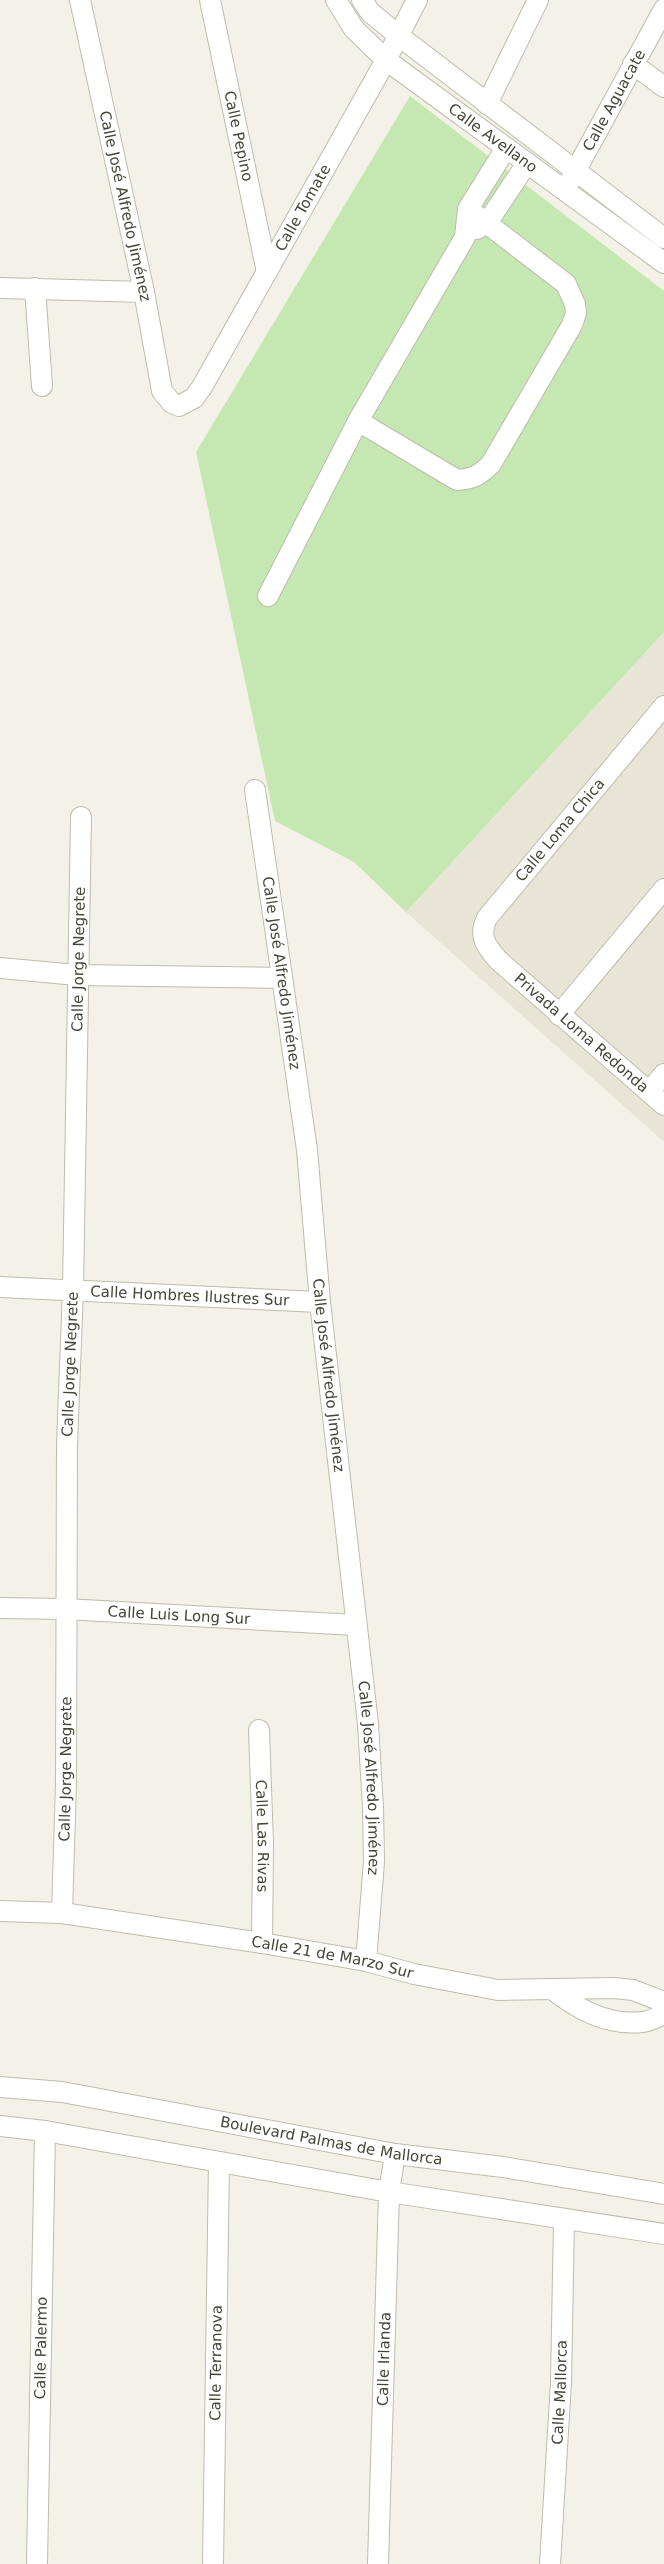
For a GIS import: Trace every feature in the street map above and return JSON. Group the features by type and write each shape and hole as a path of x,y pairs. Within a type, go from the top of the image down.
{"street":[{"name":"Calle José Alfredo Jiménez","path":"80,0 144,292 162,391 172,403 179,406"},
{"name":"Calle Pepino","path":"210,0 267,272"},
{"name":"Calle Avellano","path":"336,0 354,28 386,60 664,263"},
{"name":"Calle Avellano","path":"362,0 370,12 399,36 664,238"},
{"name":"Calle Tomate","path":"179,406 194,398 202,387 386,60 417,0"},
{"path":"487,104 538,0"},
{"name":"Calle Aguacate","path":"566,190 575,170 664,9"},
{"path":"633,64 664,87"},
{"path":"268,596 358,422 465,237 468,209 506,148"},
{"path":"465,237 487,223 527,163"},
{"path":"358,422 457,480 475,477 492,464 572,325 576,313 575,304 566,284 468,209"},
{"path":"0,288 144,292"},
{"path":"35,288 42,386"},
{"name":"Calle Loma Chica","path":"498,960 482,938 482,928 487,918 664,706"},
{"name":"Calle José Alfredo Jiménez","path":"255,790 307,1150 320,1302 368,1724 374,1862 366,1961"},
{"name":"Calle Jorge Negrete","path":"62,1913 66,1783 65,1609 67,1446 73,1289 81,817"},
{"path":"559,1015 664,889"},
{"name":"Privada Loma Redonda","path":"498,960 559,1015 657,1098"},
{"path":"0,968 77,975 282,978"},
{"path":"657,1098 664,1074"},
{"name":"Calle Hombres Ilustres Sur","path":"0,1287 320,1302"},
{"name":"Calle Luis Long Sur","path":"0,1608 65,1609 356,1624"},
{"name":"Calle Las Rivas","path":"259,1730 263,1844 262,1943"},
{"name":"Calle 21 de Marzo Sur","path":"0,1911 62,1913 262,1943 366,1961 414,1974 498,1990 594,1988 633,1990 664,2002"},
{"path":"588,2014 594,1988"},
{"path":"552,1989 572,2006 588,2014 614,2020 643,2022 664,2014"},
{"name":"Boulevard Palmas de Mallorca","path":"0,2087 62,2092 395,2154 503,2167 664,2194"},
{"path":"0,2126 45,2131 389,2192 664,2234"},
{"name":"Calle Palermo","path":"36,2564 45,2131"},
{"name":"Calle Irlanda","path":"378,2564 389,2192 395,2154"},
{"name":"Calle Terranova","path":"213,2564 219,2162"},
{"name":"Calle Mallorca","path":"550,2564 561,2382 564,2220"}],"shaded area":[{"path":"664,632 664,1142 406,912"}],"green space":[{"path":"410,96 664,291 664,632 406,912 354,862 275,821 196,452"}]}
